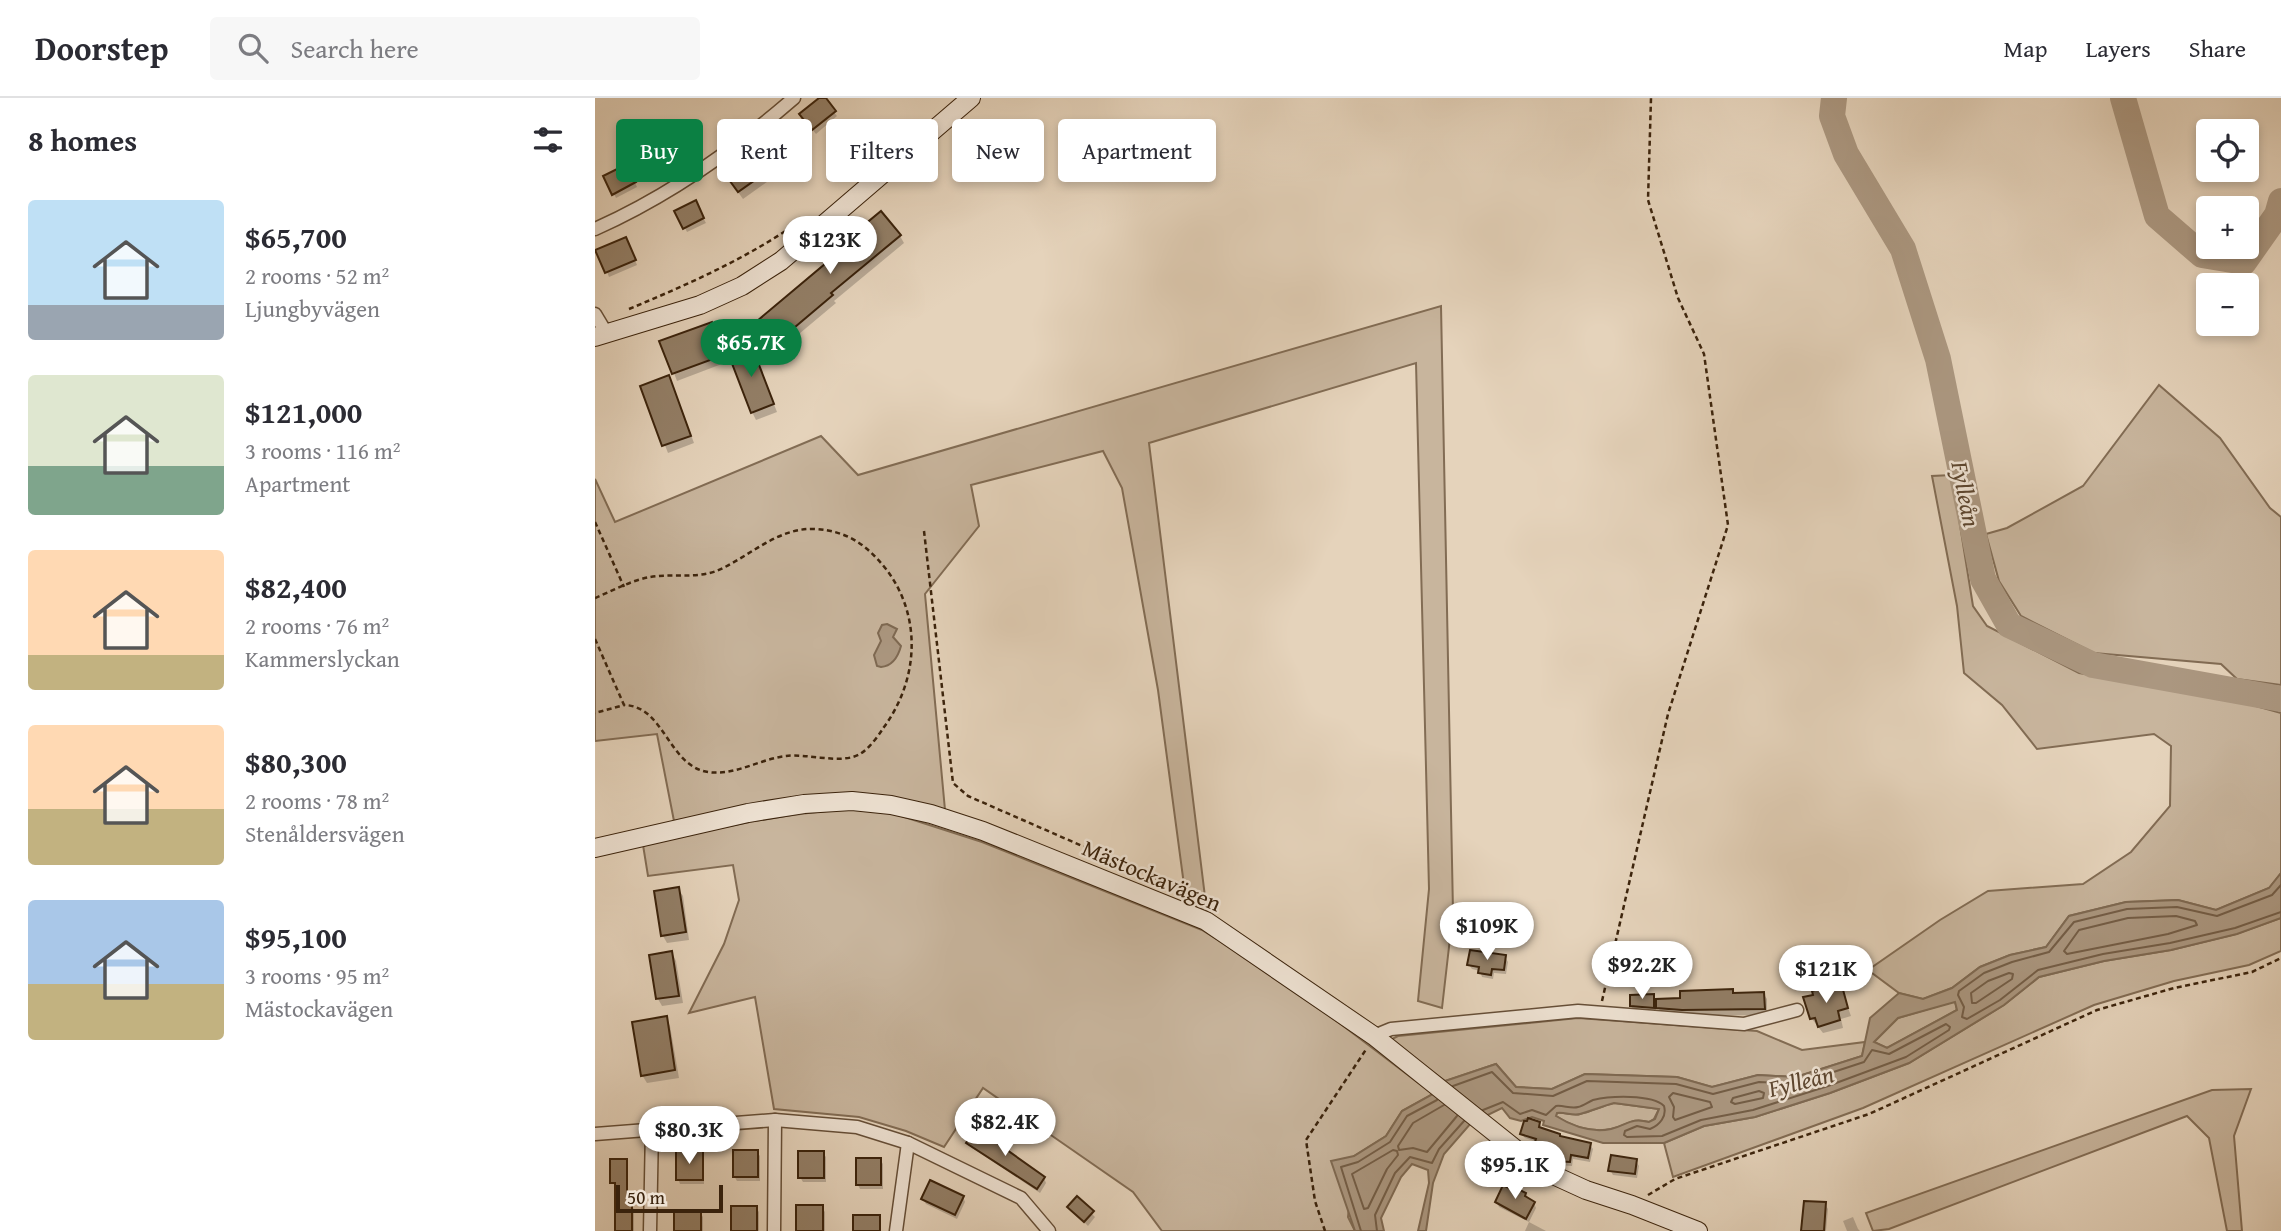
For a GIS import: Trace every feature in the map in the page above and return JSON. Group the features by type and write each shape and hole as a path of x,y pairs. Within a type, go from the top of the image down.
{"street":[{"path":"595,229 661,195 710,165 751,135 794,98"},
{"path":"596,316 601,336 700,304 742,286 781,261 971,98"},
{"name":"Mästockavägen","path":"595,848 748,813 804,804 852,801 891,804 983,831 1206,921 1374,1036 1420,1075 1551,1174 1586,1190 1632,1205 1679,1227 1698,1231"},
{"path":"1374,1036 1391,1028 1579,1011 1744,1024 1797,1010"},
{"path":"774,1231 775,1120"},
{"path":"595,1135 775,1120 857,1127 908,1143 1021,1198 1049,1231"},
{"path":"650,1231 652,1129"},
{"path":"895,1231 908,1143"}],"path":[{"path":"1599,1012 1668,714 1728,525 1703,354 1678,298 1648,200 1651,98"},
{"path":"596,316 631,308 720,268 764,245 810,214"},
{"path":"595,522 624,587"},
{"path":"595,598 649,577 696,576 720,570 761,545 785,535 811,529 832,531 850,536 867,546 882,564 903,597 912,634 909,674 899,703 882,730 858,755 845,758 787,756 726,772 706,772 684,760 673,750 655,720 631,705 595,713"},
{"path":"924,531 953,783 968,796 1177,887 1179,910"},
{"path":"595,639 624,705"},
{"path":"1632,1205 1675,1179 1868,1114 2097,1010 2174,988 2252,972 2281,958"},
{"path":"1325,1231 1315,1201 1307,1140 1374,1036"}],"shaded area":[{"path":"1441,306 1453,912 1442,1008 1418,1001 1429,889 1416,363 1149,443 1207,913 1186,900 1158,690 1122,488 1103,451 971,485 979,526 925,594 945,810 796,799 674,821 657,734 595,741 595,479 615,522 821,436 858,475"},
{"path":"2159,385 2220,438 2270,508 2281,517 2281,685 2237,679 2221,664 2094,653 2021,616 1999,581 1986,534 2007,528 2083,486"},
{"path":"1952,475 1973,606 1987,626 2079,673 2231,699 2281,713 2281,873 2269,888 2216,910 2178,900 2126,902 2069,916 2046,947 2010,955 1980,967 1952,988 1923,999 1899,993 1868,970 1940,920 1988,891 2083,884 2131,852 2170,806 2171,746 2154,734 2037,749 2002,705 1964,673 1957,606 1932,476"},
{"path":"853,809 892,813 982,842 1202,930 1284,981 1433,1094 1402,1111 1386,1136 1354,1156 1348,1217 1355,1231 1162,1231 1133,1192 983,1088 944,1147 906,1131 859,1117 774,1109 755,997 689,1013 724,944 739,900 733,865 648,876 643,845 773,818"},
{"path":"2281,918 2281,951 2249,965 2174,981 2094,1005 1863,1108 1673,1177 1664,1143 1704,1126 1755,1117 1830,1093 1909,1063 2004,1005 2039,977 2104,961 2171,950 2236,934"},
{"path":"1955,1001 1957,1010 1887,1048 1874,1042 1898,1018"},
{"path":"1578,1018 1757,1031 1802,1050 1865,1042 1862,1056 1796,1077 1758,1075 1712,1087 1677,1077 1585,1074 1552,1089 1516,1087 1496,1064 1445,1081 1390,1040 1398,1036"},
{"path":"2251,1089 2234,1136 2242,1231 2227,1231 2209,1138 2187,1116 1889,1229 1873,1231 1866,1213 2212,1090"},
{"path":"1614,1103 1659,1109 1654,1119 1649,1122 1633,1121 1604,1130 1582,1128 1556,1116 1557,1113 1580,1114"}],"water":[{"path":"887,624 897,629 893,637 901,646 894,660 881,667 877,666 874,655 881,641 878,633 882,625"},
{"path":"2281,873 2281,918 2237,934 2039,977 2004,1005 1909,1063 1830,1093 1755,1117 1704,1126 1664,1143 1603,1143 1543,1125 1544,1121 1532,1117 1521,1121 1510,1118 1502,1108 1471,1123 1444,1154 1433,1183 1426,1231 1418,1231 1429,1183 1428,1170 1412,1164 1401,1177 1381,1218 1384,1231 1355,1231 1331,1161 1354,1156 1386,1136 1402,1111 1433,1094 1445,1081 1496,1064 1516,1087 1552,1089 1585,1074 1677,1077 1712,1087 1758,1075 1796,1077 1862,1056 1870,1018 1899,993 1923,999 1952,988 1980,967 2010,955 2046,947 2069,916 2126,902 2178,900 2216,910 2269,888","holes":["1955,1002 1957,1010 1887,1048 1874,1042 1898,1018","1614,1103 1659,1109 1655,1119 1649,1122 1633,1121 1604,1130 1582,1128 1556,1116 1557,1113 1580,1114"]}],"building":[{"path":"819,98 826,98 836,111 812,130 812,119 803,119 799,114"},
{"path":"616,170 616,182 636,182 612,195 603,176"},
{"path":"731,182 752,182 738,192"},
{"path":"696,200 704,218 683,229 674,211"},
{"path":"881,211 901,235 776,343 757,321 826,263 823,259"},
{"path":"626,237 636,260 605,273 595,250"},
{"path":"712,322 724,355 672,374 659,341"},
{"path":"751,344 774,404 751,413 728,353"},
{"path":"669,375 691,436 662,446 640,386"},
{"path":"679,887 686,932 661,936 654,891"},
{"path":"1470,950 1506,955 1504,970 1492,969 1491,975 1478,973 1479,967 1467,965"},
{"path":"672,951 679,996 656,999 649,955"},
{"path":"1827,986 1829,990 1842,986 1848,1008 1838,1011 1840,1020 1818,1027 1815,1018 1810,1019 1803,997 1813,995 1812,991"},
{"path":"1733,989 1733,993 1764,992 1765,1009 1656,1008 1656,999 1680,998 1680,991"},
{"path":"1654,994 1654,1008 1630,1006 1630,995"},
{"path":"667,1016 675,1070 641,1076 632,1022"},
{"path":"1528,1118 1540,1122 1539,1127 1560,1136 1591,1143 1588,1158 1571,1155 1570,1162 1554,1161 1554,1152 1534,1145 1536,1139 1520,1134 1524,1121"},
{"path":"976,1128 1045,1177 1037,1189 966,1143"},
{"path":"733,1150 758,1150 758,1177 733,1177"},
{"path":"676,1151 703,1151 703,1180 676,1180"},
{"path":"798,1151 824,1151 824,1178 798,1178"},
{"path":"1611,1155 1637,1159 1635,1174 1608,1171"},
{"path":"856,1158 881,1158 881,1185 856,1185"},
{"path":"610,1159 627,1159 627,1203 632,1203 632,1231 615,1231 615,1183 610,1183"},
{"path":"930,1180 964,1196 955,1215 921,1199"},
{"path":"1503,1185 1526,1193 1525,1196 1535,1202 1526,1219 1495,1202"},
{"path":"1077,1196 1094,1211 1084,1222 1067,1207"},
{"path":"1804,1201 1826,1202 1824,1231 1801,1231"},
{"path":"796,1205 823,1205 823,1231 796,1231"},
{"path":"731,1206 757,1206 757,1231 731,1231"},
{"path":"674,1210 701,1210 701,1231 674,1231"},
{"path":"853,1215 880,1215 880,1231 853,1231"}],"waterway":[{"name":"Fylleån","path":"1834,98 1832,116 1846,154 1903,249 1938,359 1983,579 2009,625 2093,665 2281,699"},
{"name":"Fylleån","path":"2123,98 2157,216 2202,255 2244,262 2277,215 2281,201"}]}
